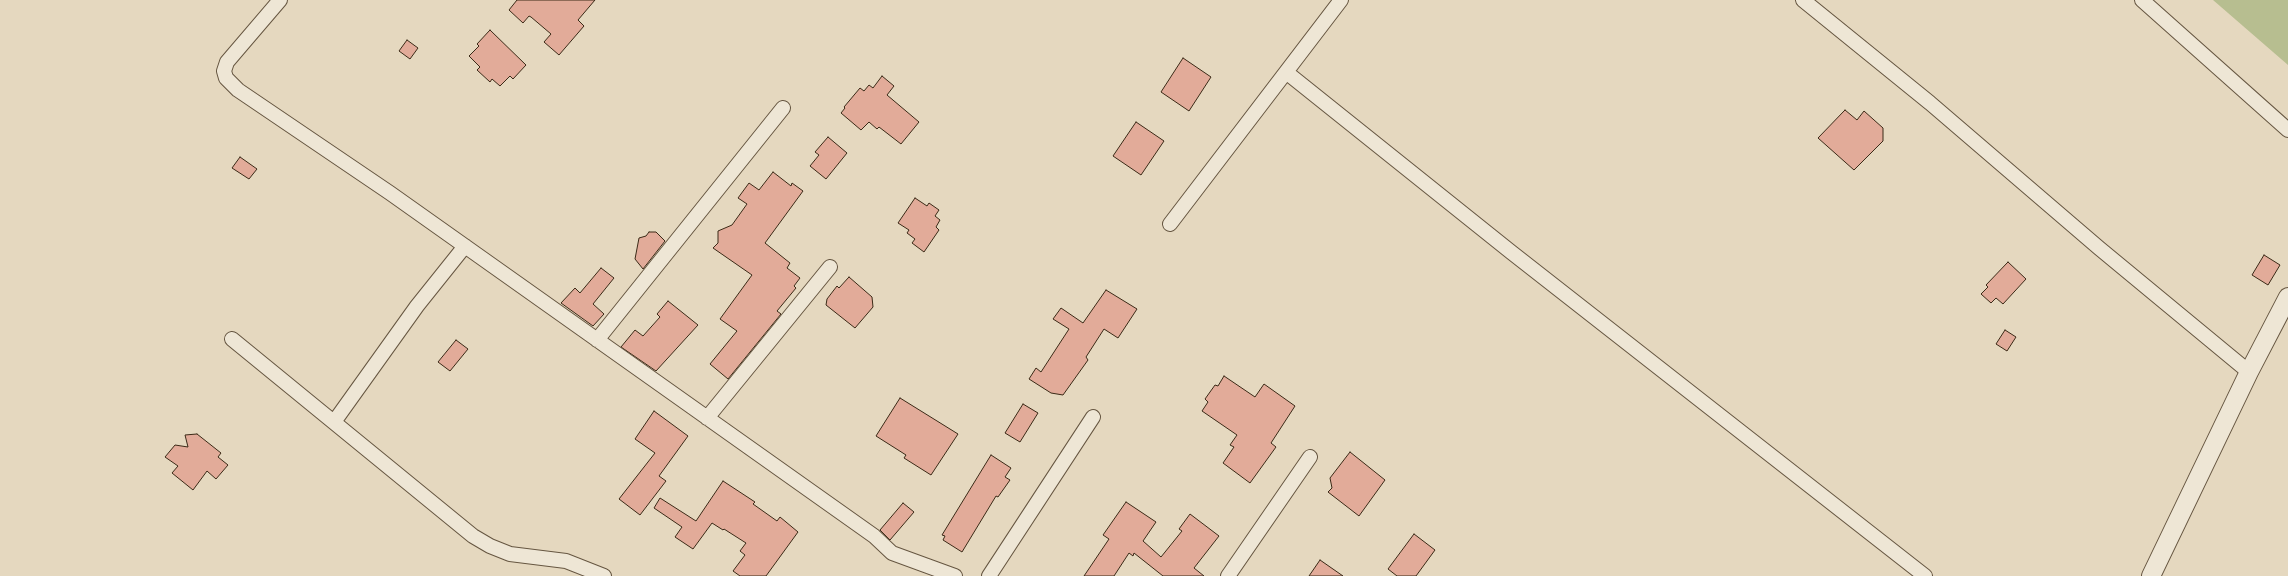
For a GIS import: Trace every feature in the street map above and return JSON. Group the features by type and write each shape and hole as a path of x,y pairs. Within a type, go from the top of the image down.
{"street":[{"path":"280,0 227,62 224,71 226,78 261,106 390,193 874,536 892,553 955,576"},
{"path":"1170,224 1341,0"},
{"path":"1804,0 1930,103 2093,243 2249,372"},
{"path":"2142,0 2288,130"},
{"path":"1286,72 1505,247 1925,576"},
{"path":"597,340 783,108"},
{"path":"334,422 417,306 465,246"},
{"path":"707,418 830,267"},
{"path":"2151,576 2249,372 2288,297"},
{"path":"232,339 473,536 490,546 510,554 566,561 604,576"},
{"path":"989,576 1093,417"},
{"path":"1228,576 1310,457"}],"green space":[{"path":"2213,0 2288,0 2288,65"}],"building":[{"path":"517,0 595,0 578,20 584,26 559,55 544,42 551,34 531,17 529,16 523,23 509,10"},
{"path":"490,30 526,65 513,79 510,76 500,86 492,79 490,82 477,70 480,67 469,56 479,46 477,44"},
{"path":"407,40 418,48 410,59 399,51"},
{"path":"1183,58 1211,77 1189,111 1161,92"},
{"path":"882,76 894,86 887,95 919,122 901,144 879,127 877,129 869,122 861,130 841,113 845,108 844,107 860,88 864,91 869,85 873,88"},
{"path":"1845,110 1857,120 1864,111 1883,128 1883,141 1854,170 1818,138"},
{"path":"1136,122 1164,141 1141,175 1113,156"},
{"path":"828,137 847,153 826,179 810,166 819,155 815,152"},
{"path":"240,157 257,169 249,179 232,168"},
{"path":"773,172 791,186 792,183 803,191 765,243 790,263 787,268 800,278 794,286 796,288 777,311 781,314 728,379 710,364 737,331 720,319 752,275 713,248 718,243 718,231 732,225 747,204 738,198 749,183 759,190"},
{"path":"915,198 927,206 929,203 939,210 935,216 940,220 936,227 939,230 924,252 912,243 915,239 907,233 909,230 898,223"},
{"path":"649,232 656,232 665,241 643,269 635,259 639,238 646,236"},
{"path":"2264,255 2280,265 2268,285 2252,275"},
{"path":"2008,262 2026,279 2003,304 1996,298 1991,303 1981,294 1988,287 1986,285"},
{"path":"601,268 614,278 593,304 604,314 593,326 561,303 575,288 580,293"},
{"path":"849,277 872,297 873,307 855,328 826,305 827,299 837,286 839,288"},
{"path":"1106,290 1137,309 1118,338 1104,329 1086,357 1088,360 1063,395 1051,393 1029,379 1036,368 1041,372 1069,329 1053,319 1061,308 1083,323"},
{"path":"668,301 698,325 656,371 621,347 635,330 643,336 660,317 657,314"},
{"path":"2005,330 2016,337 2007,351 1996,344"},
{"path":"456,340 468,349 450,371 438,362"},
{"path":"1224,376 1255,397 1264,384 1295,406 1271,443 1276,447 1250,483 1223,463 1234,447 1230,445 1237,435 1202,411 1208,402 1205,399 1215,385 1218,386"},
{"path":"900,398 958,434 931,475 904,458 906,455 876,436"},
{"path":"1023,404 1038,413 1020,442 1005,433"},
{"path":"654,411 688,436 659,476 666,481 640,515 619,499 655,453 635,439"},
{"path":"197,434 221,453 218,457 228,465 216,479 207,471 193,490 172,473 178,466 165,457 175,445 188,447 185,435"},
{"path":"1350,452 1385,480 1359,516 1328,492 1332,488 1330,478"},
{"path":"991,455 1011,468 1005,477 1010,480 998,497 996,496 962,552 943,540 945,536 942,535"},
{"path":"723,481 755,502 753,504 777,521 780,517 798,532 766,576 740,576 733,571 745,555 740,551 746,543 724,529 723,530 712,523 693,549 675,537 682,527 654,508 660,498 696,521"},
{"path":"1126,502 1156,522 1143,541 1161,557 1182,531 1179,529 1190,514 1219,536 1194,568 1204,576 1163,576 1134,553 1133,556 1129,553 1114,576 1084,576 1109,539 1103,535"},
{"path":"903,503 914,512 890,540 880,530"},
{"path":"1414,534 1435,550 1416,576 1397,576 1388,569"},
{"path":"1320,560 1343,576 1309,576"}]}
